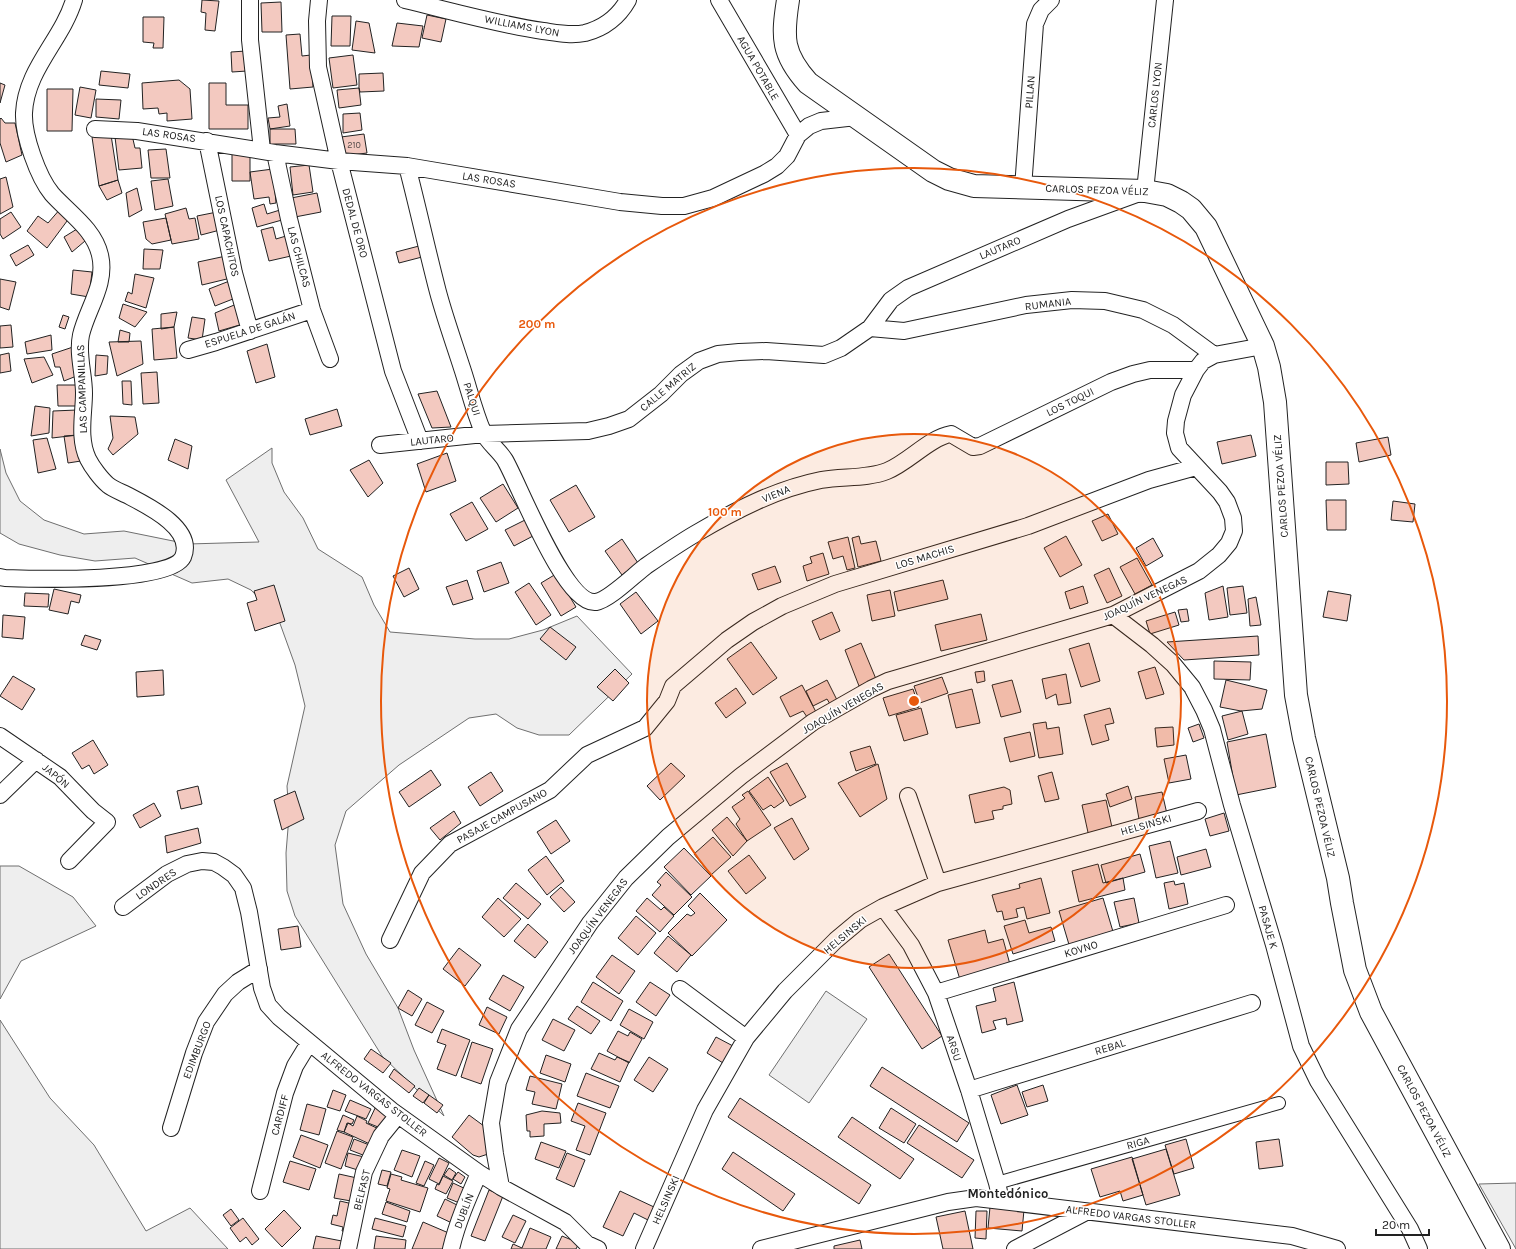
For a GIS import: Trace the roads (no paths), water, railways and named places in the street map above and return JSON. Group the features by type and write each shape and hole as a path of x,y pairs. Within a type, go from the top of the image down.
{"main road":[{"name":"CARLOS PEZOA VÉLIZ","path":"788,0 784,33 787,50 795,68 808,83 933,171 949,179 974,186 1146,191 1167,195 1191,209 1206,227 1263,346 1269,367 1275,402 1296,695 1303,732 1338,878 1355,970 1371,1012 1499,1249"}],"street":[{"name":"LAS CAMPANILLAS","path":"0,577 102,579 148,572 166,569 177,564 182,558 185,548 183,536 167,519 109,486 88,459 84,445 82,419 84,394 79,344 81,332 97,296 101,275 100,256 94,242 83,225 51,193 42,179 27,139 24,113 28,90 36,68 65,24 74,0"},
{"name":"LAS CHILCAS","path":"250,0 250,40 268,152 289,219 312,310 330,359"},
{"name":"DEDAL DE ORO","path":"319,0 317,21 318,67 338,161 393,371 420,441"},
{"name":"WILLIAMS LYON","path":"405,0 522,28 566,35 584,33 600,28 623,9 628,0"},
{"name":"AGUA POTABLE","path":"719,0 798,136"},
{"name":"PILLAN","path":"1023,188 1035,24 1041,10 1051,0"},
{"name":"CARLOS LYON","path":"1146,191 1165,0"},
{"name":"LAS ROSAS","path":"95,129 137,131 207,141 268,152 338,161 407,166 620,202 662,206 684,206 713,198 764,174 777,166 787,156 798,136 809,126 821,121 856,117"},
{"name":"LOS CAPACHITOS","path":"207,141 234,273 250,331"},
{"name":"PALQUI","path":"407,166 438,293 484,434 504,459 550,554 570,585 580,596 594,602"},
{"name":"LAUTARO","path":"870,328 891,300 908,288 1068,219 1146,191"},
{"name":"RUMANIA","path":"870,328 904,331 1026,305 1072,300 1105,301 1143,310 1173,325 1214,355"},
{"name":"ESPUELA DE GALÁN","path":"188,350 312,310"},
{"name":"CALLE MATRIZ","path":"484,434 588,431 609,426 629,419 644,409 681,374 699,361 718,354 739,352 766,351 824,355 841,348 870,328"},
{"name":"JOAQUÍN VENEGAS","path":"501,1187 494,1154 491,1123 498,1082 519,1029 590,923 626,878 668,837 741,776 813,722 871,689 888,682 1113,615 1199,572 1219,556 1230,543 1234,531 1233,518 1227,502 1220,492 1179,448 1176,433 1176,421 1183,395 1196,370 1203,361 1214,355 1263,346"},
{"name":"LOS TOQUI","path":"951,434 973,447 980,446 1111,382 1133,374 1150,370 1196,370"},
{"name":"LAUTARO","path":"380,445 484,434"},
{"name":"VIENA","path":"594,602 603,600 646,566 695,534 752,503 792,487 822,480 845,476 866,476 885,472 903,464 938,438 951,434"},
{"name":"LOS MACHIS","path":"674,686 727,640 753,622 782,606 835,584 1028,526 1149,480 1196,467"},
{"name":"PASAJE K","path":"1113,615 1152,644 1173,664 1192,687 1204,710 1212,729 1232,805 1274,946 1301,1046 1308,1064 1410,1229 1419,1249"},
{"name":"PASAJE CAMPUSANO","path":"390,940 422,873 450,844 550,790 588,755 645,728 666,701 674,686"},
{"name":"JAPÓN","path":"0,736 60,777 93,811 107,822 69,861"},
{"path":"0,795 36,760"},
{"path":"908,796 938,883"},
{"name":"HELSINSKI","path":"644,1249 705,1110 746,1038 785,991 836,940 860,920 883,907 938,883 1198,811"},
{"name":"LONDRES","path":"123,907 167,874 187,864 202,861 214,862 234,875"},
{"name":"ALFREDO VARGAS STOLLER","path":"234,875 243,888 249,912 262,988 268,1004 279,1018 398,1114 479,1173 501,1187 565,1222 587,1244 598,1249"},
{"name":"KOVNO","path":"936,993 1226,905"},
{"name":"ARSU","path":"883,907 911,945 936,993 969,1090 998,1183 1001,1200"},
{"name":"EDIMBURGO","path":"171,1128 194,1053 206,1022 225,994 238,982 259,969"},
{"path":"680,989 746,1038"},
{"name":"REBAL","path":"969,1090 1252,1003"},
{"name":"CARDIFF","path":"260,1191 285,1092 295,1066 309,1043"},
{"name":"RIGA","path":"998,1183 1279,1103"},
{"name":"BELFAST","path":"348,1249 364,1172 381,1136 398,1114"},
{"name":"DUBLÍN","path":"451,1249 469,1194 479,1173"},
{"name":"ALFREDO VARGAS STOLLER","path":"761,1249 948,1202 976,1198 1292,1236 1337,1249"},
{"path":"1015,1249 1086,1212"}],"district":[{"name":"Montedónico","path":"1008,1193"}]}
